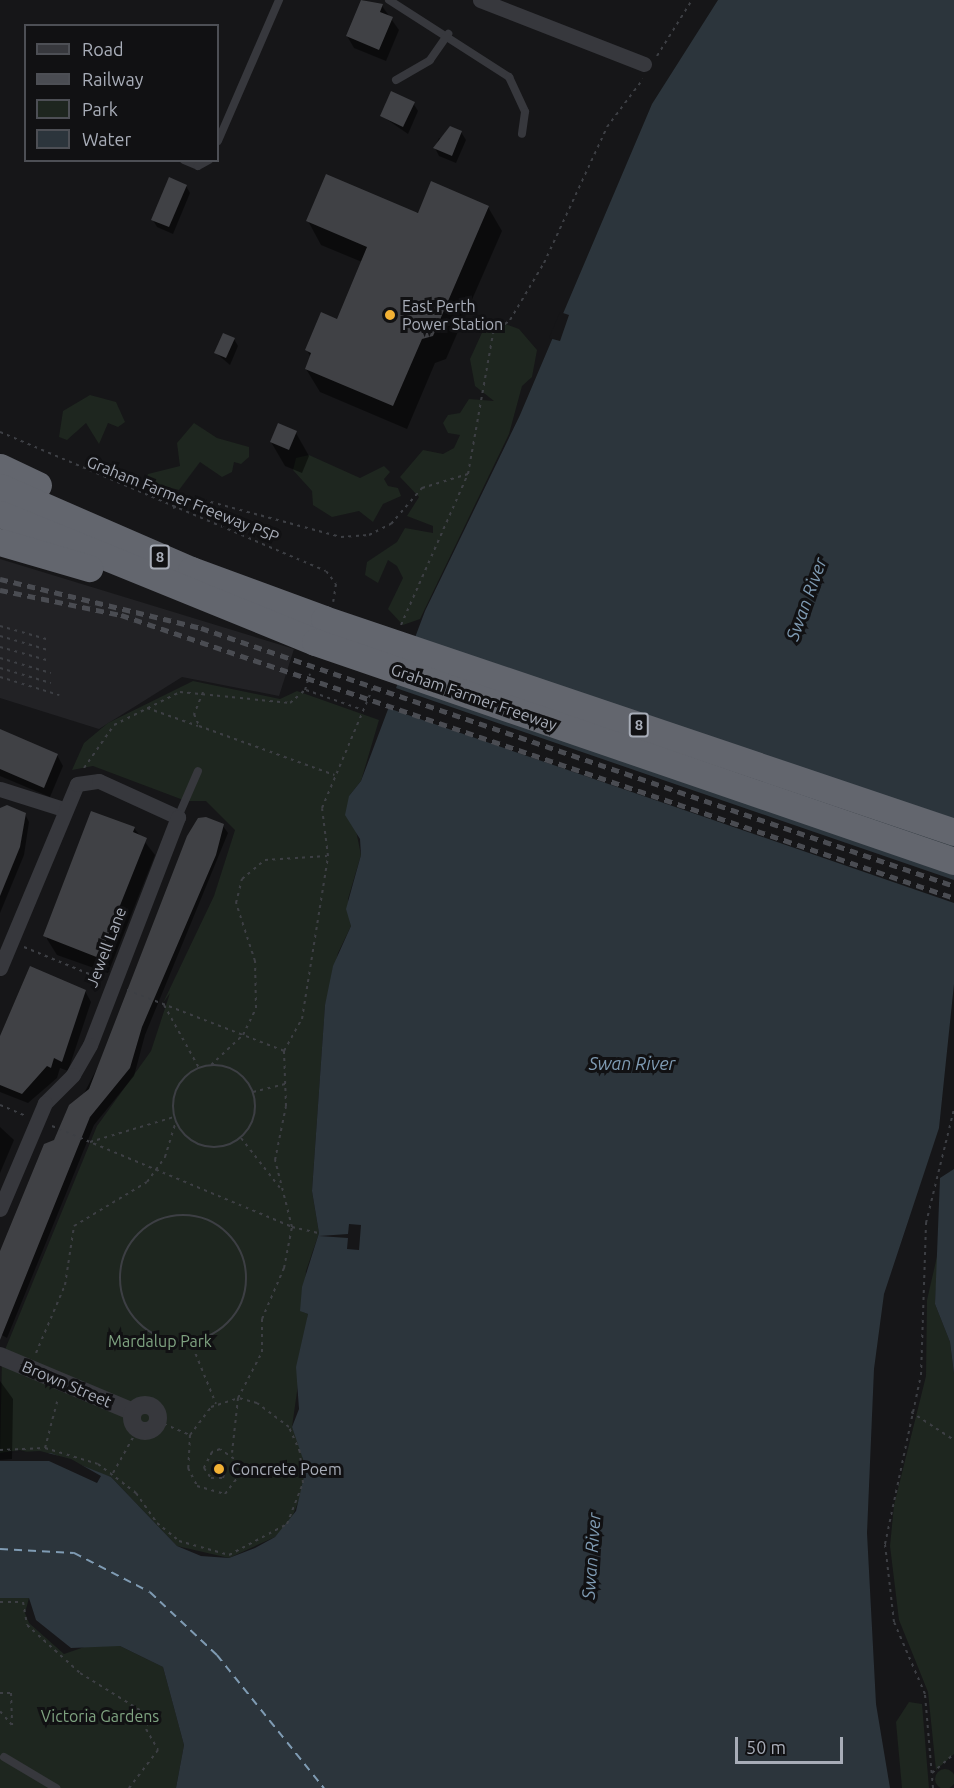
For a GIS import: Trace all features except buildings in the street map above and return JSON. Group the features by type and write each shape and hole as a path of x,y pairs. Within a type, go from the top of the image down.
{"highway":[{"path":"0,467 324,621"},
{"name":"Graham Farmer Freeway","path":"0,487 191,570 954,861"},
{"name":"Graham Farmer Freeway","path":"0,514 954,832"},
{"path":"0,542 324,621"}],"street":[{"path":"480,0 648,66"},
{"path":"2,958 63,809 77,784 99,781 178,817"},
{"path":"0,789 63,809"},
{"name":"Jewell Lane","path":"0,1209 45,1103 73,1075 90,1045 178,817"},
{"path":"0,924 15,930"},
{"name":"Brown Street","path":"0,1356 133,1412 149,1406 157,1421"}],"lane":[{"path":"219,139 279,0"},
{"path":"389,0 448,34 509,77 525,112 522,134"},
{"path":"396,80 430,60 448,34"},
{"path":"189,162 198,166 205,162"},
{"path":"178,817 198,771"},
{"path":"4,1757 56,1788"}],"path":[{"path":"396,635 468,474 493,333 510,320 544,263 607,127 692,0"},
{"name":"Graham Farmer Freeway PSP","path":"0,432 326,572 336,584 324,621"},
{"path":"173,508 196,498 341,537 369,536 391,524 422,488 468,474"},
{"path":"0,626 46,639"},
{"path":"0,636 48,650"},
{"path":"0,647 50,661"},
{"path":"0,658 51,673"},
{"path":"0,668 51,683"},
{"path":"77,784 102,736 147,708 180,692 203,692 273,705 291,703 305,690 310,674"},
{"path":"0,677 59,695"},
{"path":"232,1453 238,1398 262,1352 262,1319 284,1268 292,1227 275,1160 287,1083 284,1051 302,1019 328,856 322,808 334,775 377,678"},
{"path":"305,690 363,710"},
{"path":"199,726 195,708 203,692"},
{"path":"147,708 334,775"},
{"path":"211,1065 243,1035 258,995 255,961 238,916 242,879 265,860 328,856"},
{"path":"36,952 88,974"},
{"path":"130,991 284,1051"},
{"path":"163,1004 199,1068"},
{"path":"211,1065 234,1070 254,1092 252,1123 241,1138 208,1147 185,1135 176,1122 178,1087 199,1068 211,1065"},
{"path":"254,1092 287,1083"},
{"path":"0,1105 25,1115"},
{"path":"933,1788 925,1694 894,1622 887,1585 890,1504 921,1375 926,1223 954,1109"},
{"path":"90,1142 175,1117"},
{"path":"35,1355 65,1285 74,1226 135,1190 156,1170 176,1122"},
{"path":"52,1126 292,1227 319,1233"},
{"path":"241,1138 281,1190"},
{"path":"187,1215 211,1222 234,1242 246,1281 229,1321 190,1340 154,1334 124,1303 122,1261 148,1226 187,1215"},
{"path":"151,1346 154,1334"},
{"path":"190,1340 216,1404"},
{"path":"0,1450 45,1448 81,1456 113,1473 157,1523 202,1550 229,1555 271,1535 287,1524 303,1483 300,1452 279,1416 238,1398 216,1404 190,1435 188,1468 206,1492 225,1494 235,1485 240,1463 232,1453 220,1449 206,1460 204,1468 211,1478 226,1472 216,1461 212,1469 219,1471"},
{"path":"45,1448 57,1402"},
{"path":"911,1412 954,1440"},
{"path":"157,1421 190,1435"},
{"path":"113,1473 135,1434"},
{"path":"0,1602 23,1602 27,1625 80,1673 148,1715 146,1729 158,1750 129,1788"},
{"path":"0,1693 11,1693 12,1725 0,1711"},
{"path":"932,1773 954,1754"}],"shaded area":[{"path":"0,559 294,649 279,696 182,677 99,729 0,698"}],"green space":[{"path":"497,321 519,329 537,350 532,377 522,386 509,434 420,619 403,625 388,609 403,578 397,566 388,560 378,583 365,575 367,562 397,542 405,528 433,533 433,526 407,516 419,497 400,477 423,450 443,454 454,448 460,435 448,433 443,423 448,415 460,413 469,399 494,401 475,386 470,359 486,324 497,329"},
{"path":"90,395 116,402 125,422 118,427 108,423 99,444 86,423 67,440 59,437 63,411"},
{"path":"194,423 217,438 249,447 249,457 241,464 234,462 232,472 222,477 200,462 179,490 145,481 148,474 180,466 177,443"},
{"path":"309,455 360,478 384,466 390,472 384,479 388,486 398,488 401,496 383,504 373,522 359,511 332,517 313,505 312,491 293,470 296,458"},
{"name":"Mardalup Park","path":"193,681 280,699 297,691 379,720 361,781 349,796 361,855 348,899 351,926 338,953 325,1006 312,1191 319,1233 306,1271 303,1312 308,1314 292,1427 302,1451 305,1484 290,1523 275,1537 229,1558 177,1546 111,1477 20,1450 0,1453 2,1357 97,1126 151,1051 170,993 163,1003 214,896 235,830 206,801 186,801 93,766 72,770 84,743 108,723"},
{"path":"938,1252 935,1304 950,1342 954,1374 954,1754 936,1770 928,1692 899,1620 890,1546 894,1505 926,1376 927,1300"},
{"name":"Victoria Gardens","path":"0,1598 29,1598 25,1613 29,1623 64,1654 93,1644 120,1646 163,1667 184,1745 176,1788 0,1788"},
{"path":"909,1702 922,1704 929,1788 902,1788 896,1722"},
{"path":"945,1769 952,1772 955,1779 952,1786 945,1789 938,1786 935,1779 938,1772"}],"water":[{"name":"Swan River","path":"718,0 954,0 954,984 939,1128 884,1294 874,1369 867,1533 876,1704 890,1788 176,1788 184,1745 163,1667 120,1646 71,1648 36,1620 29,1598 0,1598 0,1453 51,1453 111,1477 177,1546 201,1556 229,1558 255,1548 275,1537 296,1511 306,1468 292,1427 299,1409 296,1367 308,1314 300,1311 302,1287 319,1233 312,1191 325,1005 333,966 351,926 346,909 361,855 360,839 345,815 349,796 361,781 425,611 520,415 652,104"},
{"path":"954,1169 954,1374 950,1342 935,1304 940,1178"}],"pier":[{"path":"560,312 569,315 560,341 549,338"},
{"path":"390,686 954,880 954,903 382,706"},
{"path":"349,1224 361,1225 359,1250 347,1249 348,1238 319,1236 348,1234"},
{"path":"40,1451 71,1459 101,1476 97,1483 49,1461 0,1461 0,1453"}],"ferry route":[{"path":"0,1549 74,1553 150,1592 217,1655 324,1788"}],"railway":[{"path":"0,579 201,628 954,886"},
{"path":"0,590 121,615 954,898"}],"place":[{"name":"East Perth Power Station","path":"390,315"},
{"name":"Concrete Poem","path":"219,1469"}]}
